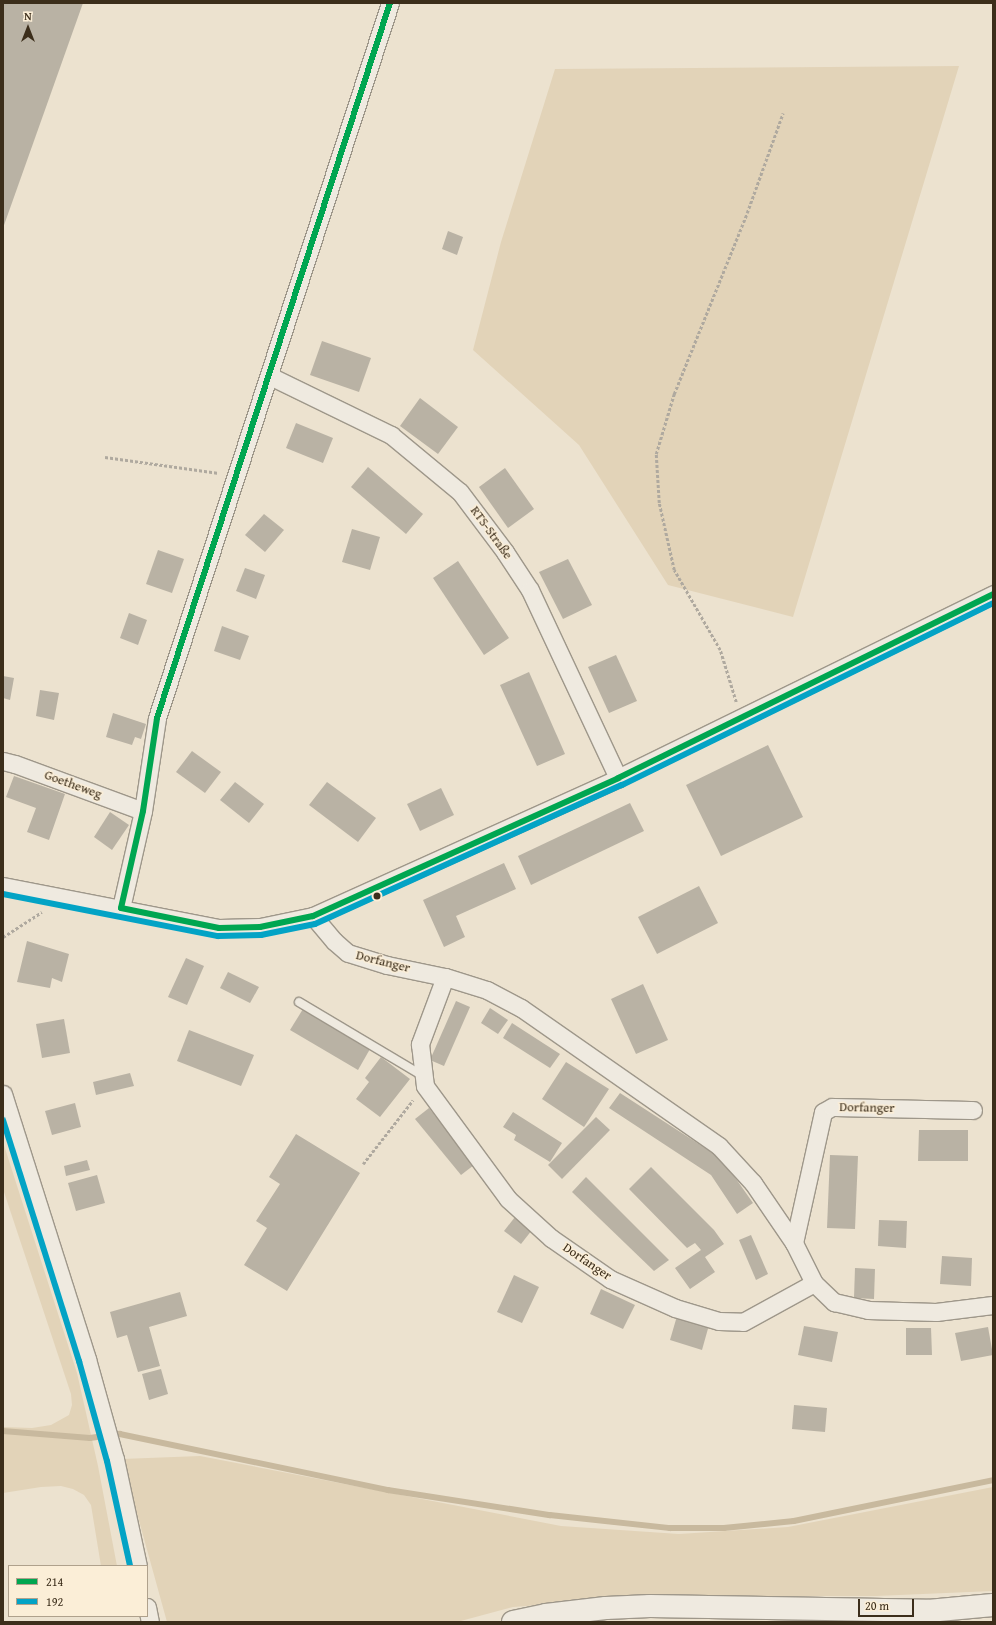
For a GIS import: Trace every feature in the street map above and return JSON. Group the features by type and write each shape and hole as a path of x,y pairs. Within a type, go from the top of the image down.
{"main road":[{"path":"513,1622 554,1614 606,1608 650,1606 928,1611 993,1605"}],"street":[{"path":"121,908 143,811 157,718 270,376 390,3"},
{"name":"RTS-Straße","path":"270,376 391,435 460,492 506,552 530,590 618,778"},
{"path":"3,886 66,897 219,928 260,927 313,916 618,778 993,594"},
{"name":"Goetheweg","path":"3,761 143,811"},
{"name":"Dorfanger","path":"313,916 334,942 348,953 387,965 445,977 487,990 521,1008 719,1146 753,1183 794,1243 814,1283 834,1302 868,1310 936,1312 993,1304"},
{"path":"424,1081 420,1044 445,977"},
{"name":"Dorfanger","path":"424,1081 508,1200 551,1238 610,1279 675,1308 719,1321 743,1322 814,1283"},
{"path":"3,1094 88,1359 108,1434 138,1565"},
{"name":"Dorfanger","path":"794,1243 823,1112 832,1107 973,1110"},
{"path":"148,1612 150,1622"}],"lane":[{"name":"Dorfanger","path":"299,1002 424,1081"}],"path":[{"path":"741,717 720,650 674,570 659,503 656,454 674,394 747,213 783,114"},
{"path":"104,457 237,476"},
{"path":"3,937 66,897"},
{"path":"362,1164 424,1081"}],"shaded area":[{"path":"959,66 793,617 668,585 579,445 473,350 501,242 555,69"},
{"path":"3,1142 77,1373 98,1466 117,1565 101,1565 91,1505 84,1495 73,1489 61,1486 41,1487 3,1493 3,1427 32,1428 51,1425 69,1415 72,1405 71,1394 3,1189"},
{"path":"200,1456 561,1526 679,1534 788,1527 993,1487 993,1591 876,1596 660,1596 513,1607 457,1622 167,1622 122,1459"}],"building":[{"path":"3,3 83,3 3,228"},
{"path":"448,231 463,237 457,255 442,249"},
{"path":"322,341 371,358 359,392 310,375"},
{"path":"420,398 458,427 438,454 400,426"},
{"path":"296,423 333,438 323,463 286,448"},
{"path":"368,467 423,514 406,534 351,487"},
{"path":"505,468 534,509 508,528 479,487"},
{"path":"264,514 284,530 265,552 245,535"},
{"path":"352,529 380,537 370,570 342,562"},
{"path":"158,550 184,559 172,593 146,584"},
{"path":"568,559 592,605 563,619 539,572"},
{"path":"458,561 509,638 484,655 433,578"},
{"path":"245,568 265,575 256,599 236,591"},
{"path":"129,613 147,620 138,645 120,638"},
{"path":"222,626 249,636 240,660 214,651"},
{"path":"616,655 637,701 609,713 588,667"},
{"path":"529,672 565,754 537,766 500,685"},
{"path":"3,676 14,678 10,700 3,698"},
{"path":"40,690 59,693 54,720 36,716"},
{"path":"113,713 146,724 141,739 135,737 132,745 106,737"},
{"path":"768,745 803,817 721,856 686,785"},
{"path":"192,751 221,772 205,793 176,772"},
{"path":"14,776 65,794 49,840 27,832 36,808 6,797"},
{"path":"235,782 264,804 249,823 220,800"},
{"path":"327,782 376,818 358,842 309,805"},
{"path":"441,788 454,815 420,831 407,804"},
{"path":"630,803 644,831 531,885 518,856"},
{"path":"110,812 129,825 112,850 94,837"},
{"path":"504,863 516,889 456,916 465,937 444,947 423,900"},
{"path":"699,886 718,923 657,954 638,917"},
{"path":"27,941 69,954 62,982 52,978 50,988 17,982"},
{"path":"186,958 204,966 187,1005 168,997"},
{"path":"228,972 259,987 250,1003 220,988"},
{"path":"643,984 668,1040 636,1054 611,999"},
{"path":"456,1001 470,1007 444,1066 430,1060"},
{"path":"490,1008 508,1020 498,1034 481,1023"},
{"path":"303,1009 370,1049 358,1070 290,1030"},
{"path":"64,1019 70,1053 42,1058 36,1024"},
{"path":"512,1023 560,1054 550,1068 503,1038"},
{"path":"189,1030 254,1055 241,1086 177,1061"},
{"path":"381,1057 410,1079 380,1117 356,1099 369,1082 365,1078"},
{"path":"566,1062 609,1089 584,1127 542,1099"},
{"path":"130,1073 134,1086 96,1095 93,1082"},
{"path":"620,1093 722,1159 753,1203 737,1214 711,1175 609,1108"},
{"path":"75,1103 81,1127 52,1135 45,1111"},
{"path":"429,1108 474,1165 461,1175 415,1119"},
{"path":"513,1112 562,1143 550,1162 514,1140 516,1135 503,1127"},
{"path":"596,1117 610,1130 562,1179 548,1165"},
{"path":"919,1130 968,1130 968,1161 918,1161"},
{"path":"296,1134 360,1173 287,1291 244,1265 267,1228 256,1221 280,1184 269,1177"},
{"path":"830,1155 858,1156 855,1229 827,1228"},
{"path":"87,1160 90,1170 66,1176 64,1166"},
{"path":"651,1167 714,1230 724,1244 705,1257 715,1272 690,1289 675,1268 701,1250 695,1243 687,1248 629,1189"},
{"path":"97,1175 105,1203 76,1211 68,1183"},
{"path":"586,1177 669,1260 654,1271 572,1192"},
{"path":"515,1217 532,1230 521,1244 504,1231"},
{"path":"879,1220 907,1221 906,1248 878,1246"},
{"path":"751,1235 768,1274 756,1280 739,1240"},
{"path":"942,1256 972,1258 971,1286 940,1284"},
{"path":"855,1268 875,1269 874,1299 854,1298"},
{"path":"514,1275 539,1287 522,1323 497,1312"},
{"path":"601,1289 635,1305 623,1329 590,1314"},
{"path":"180,1292 187,1316 149,1327 160,1366 138,1372 127,1335 117,1338 110,1312"},
{"path":"677,1316 709,1325 702,1350 670,1340"},
{"path":"804,1326 838,1332 832,1362 798,1355"},
{"path":"988,1327 993,1355 961,1361 955,1333"},
{"path":"906,1328 931,1328 932,1355 906,1355"},
{"path":"161,1369 168,1394 149,1400 142,1374"},
{"path":"794,1405 827,1408 825,1432 792,1429"}],"waterway":[{"path":"3,1431 90,1438 120,1434 388,1490 550,1515 670,1528 724,1528 794,1521 993,1480"}],"transit line":[{"name":"214","path":"121,908 143,811 157,718 390,3"},
{"name":"214","path":"121,908 219,928 260,927 313,916 618,778 993,594"},
{"name":"192","path":"3,894 218,936 261,935 315,924 622,785 993,603"},
{"name":"192","path":"3,1120 79,1361 107,1461 130,1565"}]}
